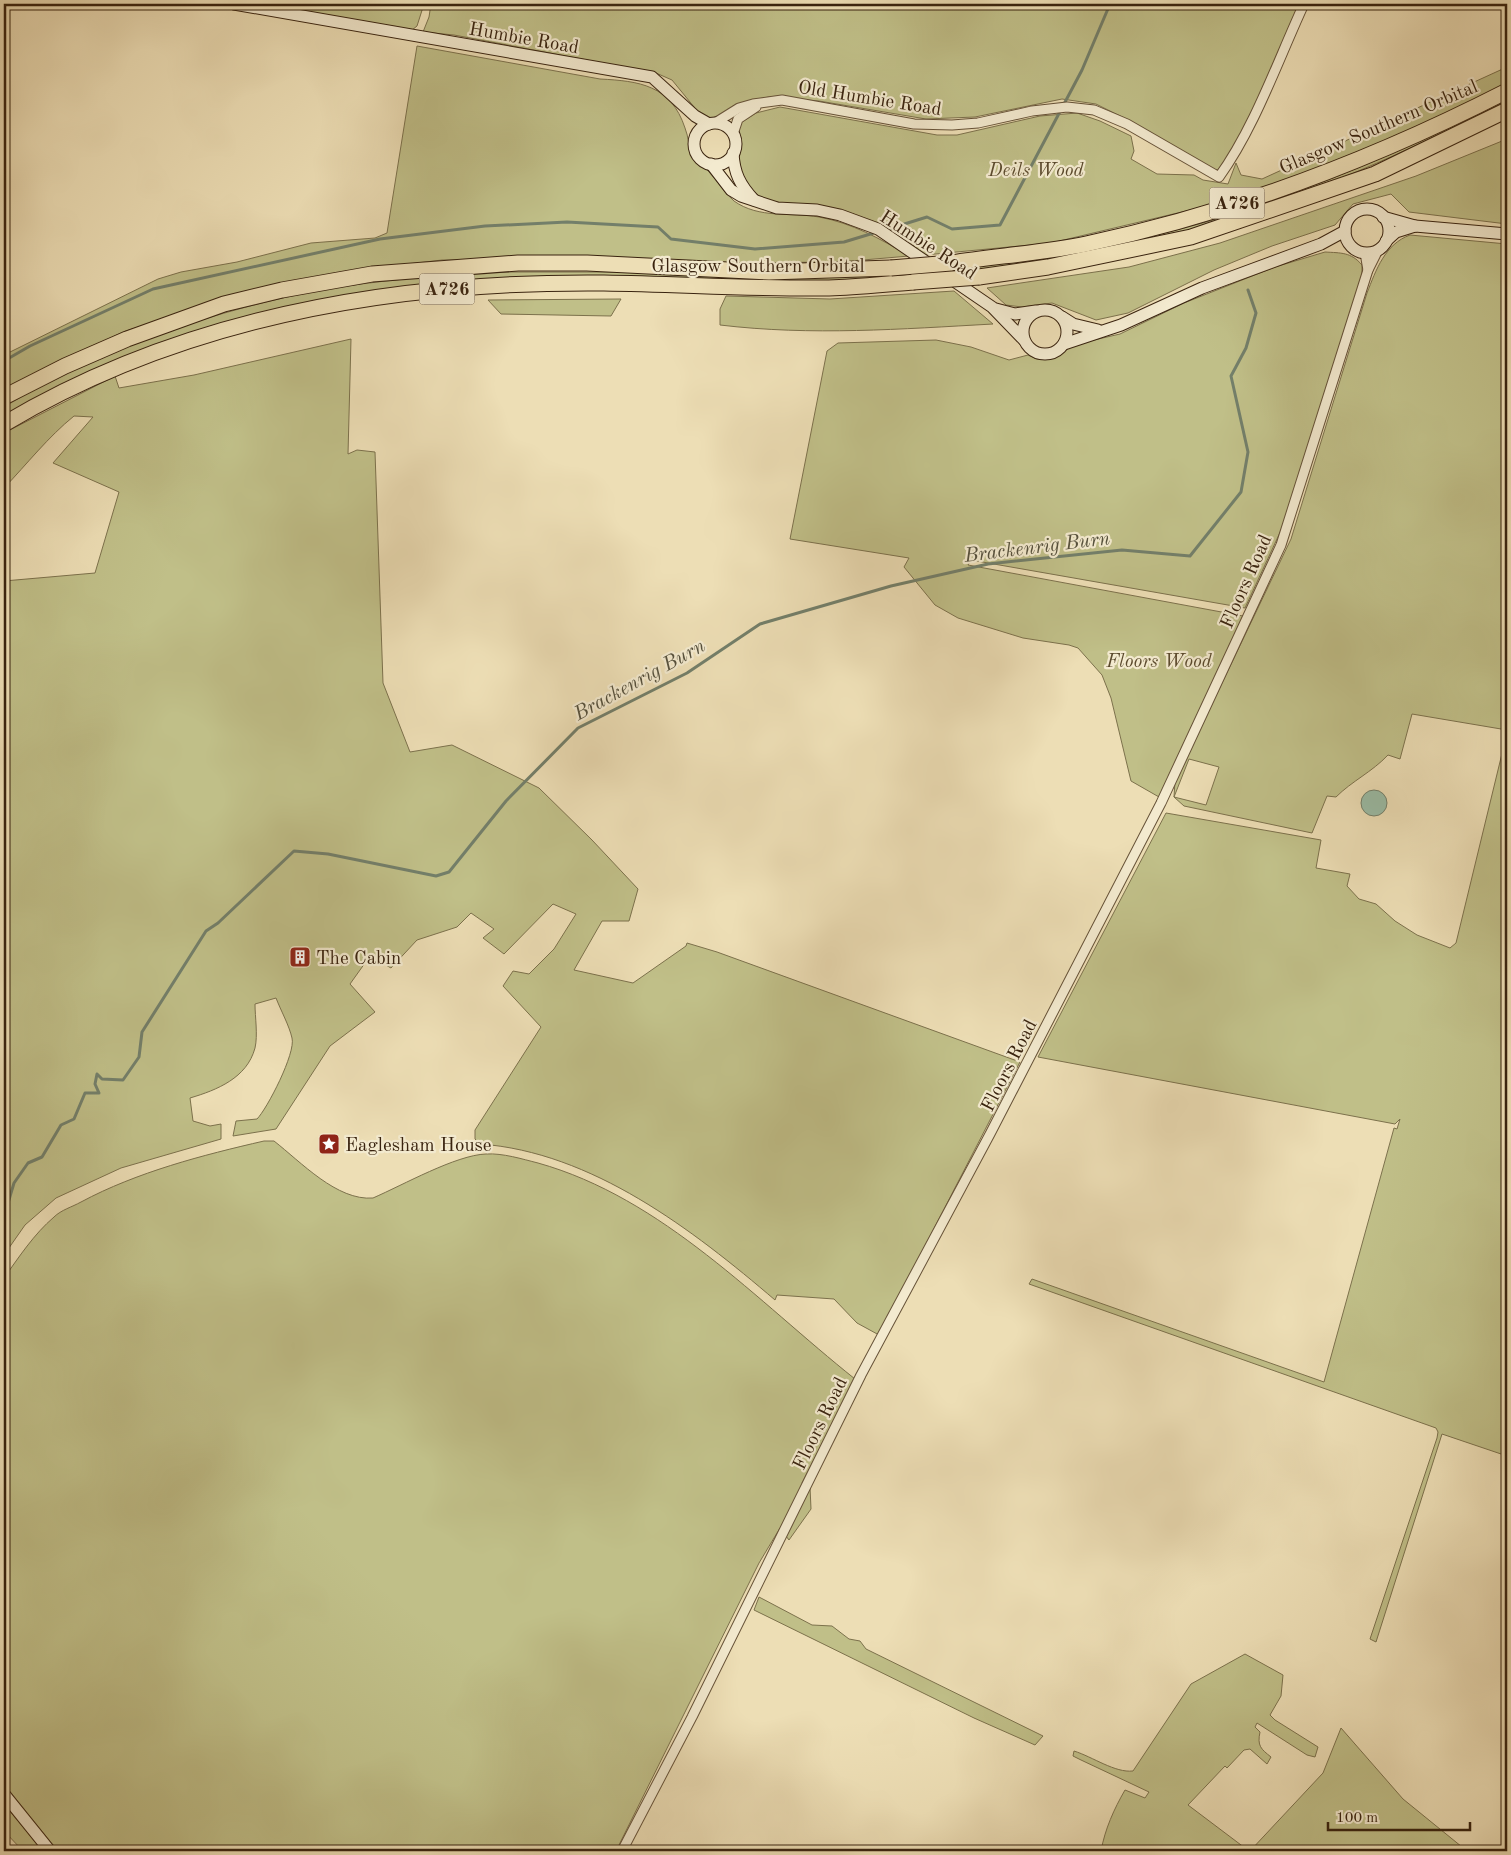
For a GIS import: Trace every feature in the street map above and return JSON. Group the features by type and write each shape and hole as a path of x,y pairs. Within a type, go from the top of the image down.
{"highway":[{"name":"Glasgow Southern Orbital","path":"4,398 65,366 128,339 224,304 282,290 372,274 518,263 587,263 769,272 891,268 1084,244 1187,219 1280,190 1393,146 1507,92"},
{"name":"Glasgow Southern Orbital","path":"4,424 42,401 82,382 175,345 295,311 353,301 442,290 530,285 604,283 830,288 979,277 1057,266 1191,237 1375,174 1507,110"}],"street":[{"name":"Humbie Road","path":"234,4 652,77 695,116 726,126 733,134"},
{"name":"Old Humbie Road","path":"768,102 782,100 914,124 952,126 978,123 1032,111 1067,107 1094,110 1128,124 1219,177 1231,161 1250,123 1304,4"},
{"name":"Humbie Road","path":"681,102 695,137 694,143 697,155 711,164 731,190 756,202 778,208 818,210 840,215 878,229 992,307 1024,340"},
{"path":"695,137 698,131 739,108 768,102"},
{"path":"756,202 740,184 736,175 733,153 735,140 733,134 738,119 768,102"},
{"path":"711,164 724,162 733,153"},
{"path":"1353,248 1348,243 1345,231 1350,217 1356,213 1370,210 1383,217 1415,226 1507,234"},
{"path":"1383,217 1388,228 1386,241"},
{"path":"1321,244 1353,248 1364,253 1378,250 1396,232 1415,226"},
{"path":"1103,330 1085,328 1051,310 1039,310 1029,316 1025,323 1024,340 1034,351 1043,354 1058,350 1064,344 1121,325 1202,288 1321,244 1345,231"},
{"name":"Floors Road","path":"622,1851 692,1717 860,1375 986,1142 1161,803 1280,546 1368,270 1378,250"},
{"path":"1364,253 1368,270"},
{"name":"Humbie Road","path":"992,307 1015,314 1039,310"},
{"path":"1062,317 1067,330 1064,344"},
{"path":"4,1794 50,1851"}],"green space":[{"path":"260,4 424,4 417,26 412,30"},
{"path":"431,4 1301,4 1251,117 1226,162 1218,170 1210,169 1140,129 1134,123 1096,104 1062,99 975,117 926,119 819,101 769,97 752,100 711,119 699,113 672,80 656,73 454,35 423,32 429,17"},
{"path":"417,46 600,79 628,81 652,88 671,102 679,114 694,160 709,172 734,201 744,207 764,213 819,217 843,223 877,238 909,256 840,262 719,263 576,258 442,260 358,270 207,304 123,332 4,389 4,355 158,279 181,272 237,262 311,243 375,238 387,233"},
{"name":"Deils Wood","path":"1507,67 1507,84 1446,116 1290,182 1207,206 1051,243 925,255 898,233 878,224 763,199 747,183 740,165 738,145 740,123 756,113 780,107 937,135 957,135 1040,116 1077,113 1100,121 1131,136 1134,151 1131,159 1157,174 1194,175 1203,180 1228,184 1236,163 1241,175 1262,179"},
{"path":"1507,99 1507,103 1395,155 1320,187 1242,215 1174,235 1085,253 966,272 961,268 1065,253 1134,240 1236,213 1305,189 1373,161"},
{"path":"1507,139 1507,224 1409,212 1391,194 1353,204 1335,225 1272,246 1214,270 1128,313 1096,320 1052,303 1022,307 1006,305 987,288 1129,267 1220,243 1416,176"},
{"path":"1410,235 1507,244 1507,730 1412,714 1400,759 1388,755 1336,797 1327,796 1312,833 1184,806 1174,797 1175,781 1291,539 1367,293 1382,259 1401,239","holes":["1189,759 1219,767 1206,805 1174,797"]},
{"name":"Floors Wood","path":"1325,252 1345,254 1354,258 1362,265 1362,278 1283,526 1245,608 971,560 968,565 1243,616 1159,797 1131,781 1111,698 1102,675 1078,648 1023,638 958,618 935,605 904,567 909,558 790,539 827,351 838,343 936,340 971,347 1009,360 1028,355 1037,359 1049,359 1072,345 1120,334 1184,303 1275,267"},
{"path":"474,272 913,272 916,277 839,282 365,292 267,312 171,339 109,363 56,388 4,416 4,407 40,386 79,367 160,334 244,307 327,289 382,281"},
{"path":"954,291 993,324 822,331 720,325 720,309 726,296 830,299"},
{"path":"621,299 611,316 501,314 488,300"},
{"path":"351,339 348,454 357,450 375,452 383,683 410,752 452,745 539,788 638,889 629,921 602,921 574,970 633,983 686,946 687,943 717,952 1020,1062 879,1335 857,1323 834,1299 777,1295 775,1300 710,1247 675,1222 601,1178 562,1162 521,1150 480,1144 475,1139 475,1130 541,1027 503,986 513,971 529,974 554,949 576,914 553,904 504,954 483,938 494,929 471,913 457,927 417,940 391,968 370,956 350,984 375,1012 330,1046 276,1129 233,1136 236,1121 257,1119 262,1113 280,1080 290,1056 292,1045 291,1033 276,998 255,1004 256,1043 251,1058 245,1067 238,1075 220,1087 190,1098 193,1121 210,1126 221,1124 221,1139 121,1168 56,1198 25,1225 4,1255 4,581 95,573 119,492 53,463 93,417 74,416 46,442 4,488 4,433 115,376 119,388 194,375"},
{"path":"1507,733 1507,1456 1442,1434 1376,1642 1370,1639 1437,1438 1438,1432 1436,1428 1029,1284 1032,1279 1324,1382 1394,1128 1397,1129 1400,1119 1395,1124 1038,1057 1166,813 1321,840 1316,868 1350,874 1347,886 1359,899 1376,904 1395,921 1417,935 1450,948 1456,943"},
{"path":"264,1141 274,1141 333,1187 360,1197 373,1198 460,1159 486,1154 506,1155 538,1163 583,1179 626,1201 667,1226 707,1255 855,1379 802,1483 810,1487 811,1509 789,1540 780,1528 759,1563 616,1851 58,1851 4,1784 4,1278 40,1231 63,1210 102,1191 147,1173 218,1152"},
{"path":"759,1597 812,1625 832,1626 849,1639 860,1641 866,1649 1043,1736 1035,1745 974,1718 754,1610"},
{"path":"1245,1654 1283,1675 1281,1696 1270,1715 1318,1747 1315,1757 1307,1755 1257,1723 1255,1727 1260,1732 1259,1741 1261,1747 1271,1757 1267,1764 1250,1749 1244,1750 1227,1768 1225,1766 1188,1805 1249,1851 1101,1851 1110,1819 1125,1790 1145,1798 1149,1792 1073,1756 1074,1751 1119,1770 1133,1771 1191,1684"},
{"path":"1341,1728 1403,1799 1467,1851 1250,1851 1323,1773"},
{"path":"4,1804 43,1851 23,1851 4,1831"}],"shaded area":[{"path":"1374,790 1383,794 1387,803 1383,812 1374,816 1365,812 1361,803 1365,794"}],"waterway":[{"path":"885,230 927,217 952,229 1000,225 1082,70 1110,4"},
{"path":"4,361 30,346 153,289 380,239 485,226 567,222 658,227 671,239 755,249 844,242 877,232"},
{"name":"Brackenrig Burn","path":"4,1205 8,1203 14,1183 28,1163 42,1157 61,1125 74,1119 85,1093 99,1093 95,1084 97,1074 102,1079 123,1080 139,1057 142,1032 206,931 218,923 294,851 328,854 436,876 449,872 506,801 578,728 687,673 760,624 891,586 988,564 1122,550 1190,556 1241,492 1248,452 1231,376 1246,348 1256,313 1248,290"}],"place":[{"name":"The Cabin","path":"300,957"},
{"name":"Eaglesham House","path":"329,1144"}]}
